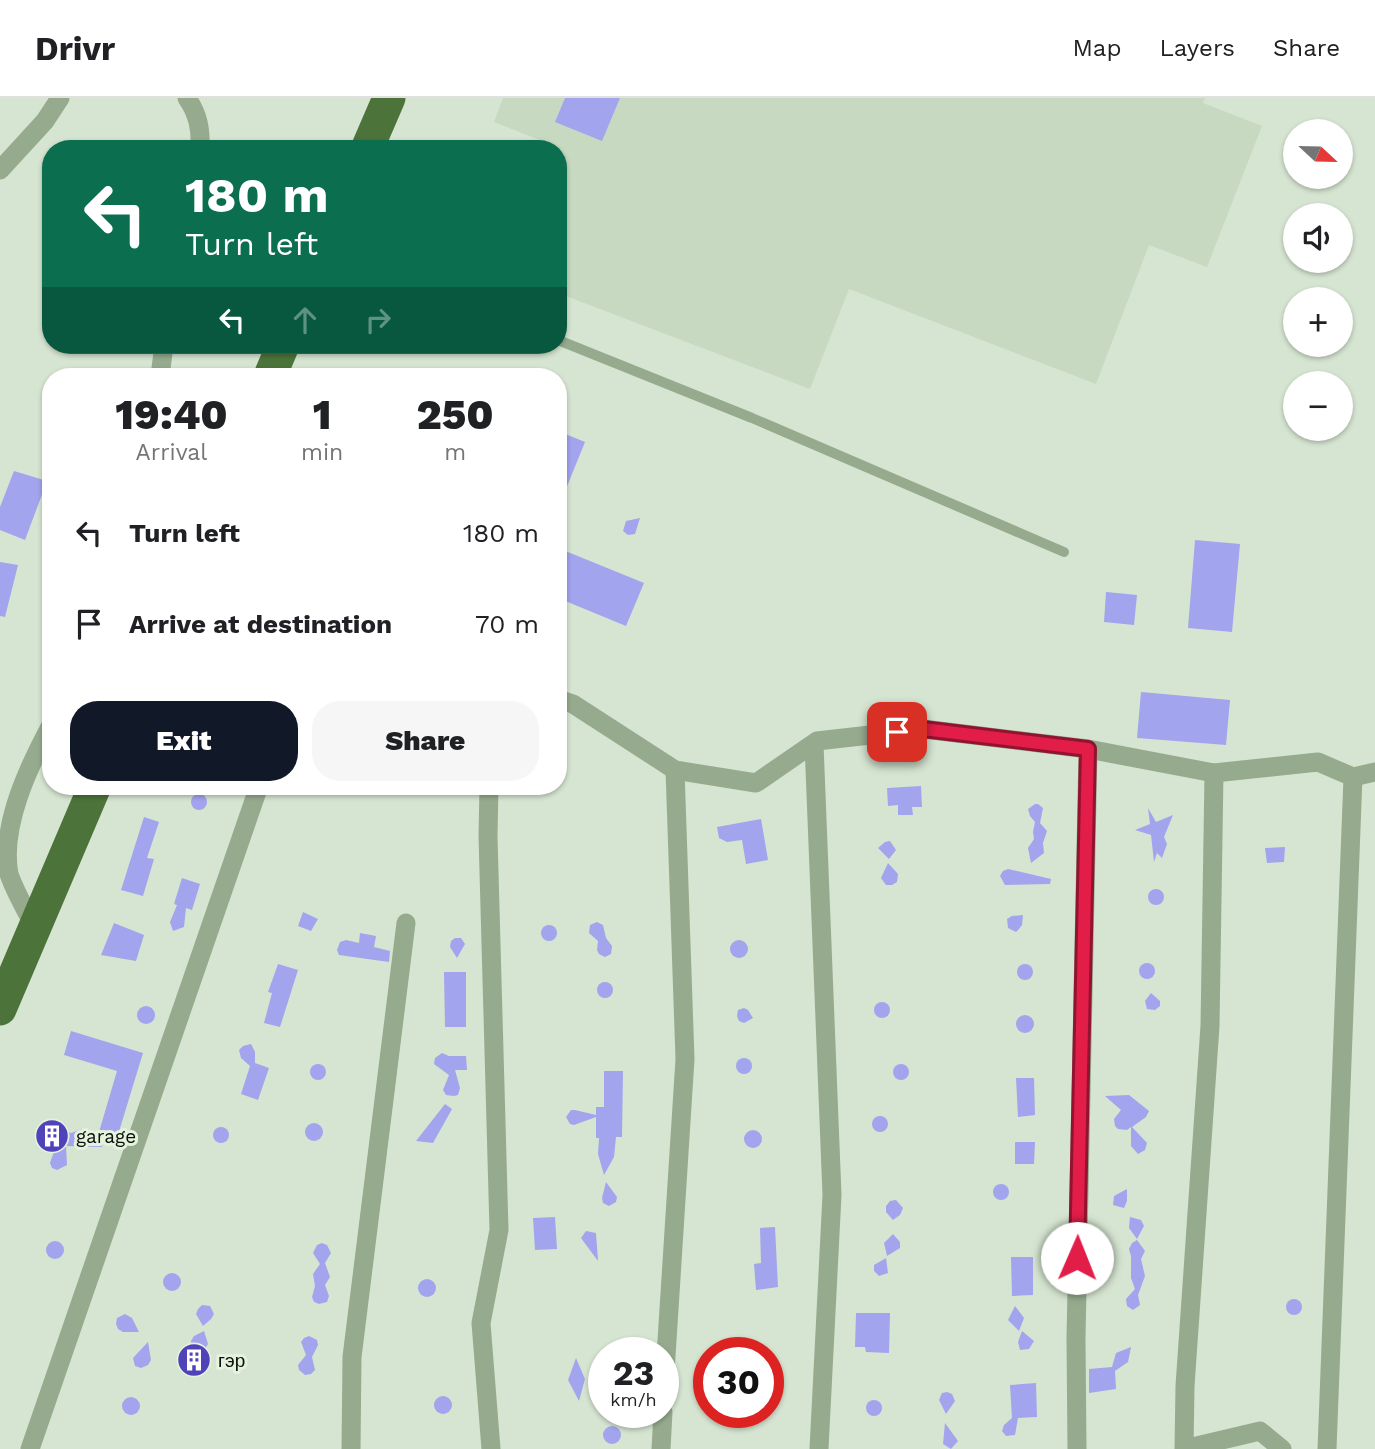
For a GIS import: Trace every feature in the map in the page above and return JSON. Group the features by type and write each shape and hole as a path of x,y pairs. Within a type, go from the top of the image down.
{"highway":[{"path":"370,140 381,106"},
{"path":"0,1009 91,795"}],"street":[{"path":"0,170 32,136 61,98"},
{"path":"187,98 195,110 201,140"},
{"path":"567,708 675,770 756,783 817,741 923,729 1088,749 1214,773 1318,762 1353,777 1375,772"},
{"path":"35,928 4,880 4,838 24,775 42,742"},
{"path":"814,744 832,1195 819,1449"},
{"path":"1077,1449 1076,1338 1088,749"},
{"path":"667,1337 685,1059 675,770"},
{"path":"1214,773 1210,1026 1185,1386 1184,1449 1260,1432 1282,1449"},
{"path":"1327,1449 1353,777"},
{"path":"30,1449 256,795"},
{"path":"489,795 499,1230 481,1323 491,1449"},
{"path":"351,1449 352,1357 406,923"},
{"path":"661,1449 662,1428"}],"lane":[{"path":"567,344 752,418 1065,552"}],"shaded area":[{"path":"503,98 1205,98 1203,103 1262,126 1207,267 1149,245 1096,384 849,289 810,389 567,296 567,140 539,140 494,122"}],"building":[{"path":"565,98 620,98 602,141 555,122"},
{"path":"567,435 585,442 567,486"},
{"path":"14,471 42,479 42,494 25,540 0,530 0,507"},
{"path":"640,518 635,534 628,535 623,531 626,521"},
{"path":"1195,540 1240,544 1232,632 1188,628"},
{"path":"567,552 644,583 626,626 567,602"},
{"path":"0,562 18,565 5,617 0,616"},
{"path":"1106,592 1137,595 1134,625 1104,622"},
{"path":"1141,692 1230,700 1226,745 1137,738"},
{"path":"921,786 922,807 912,807 913,815 898,815 898,805 888,806 887,788"},
{"path":"194,795 204,795 207,805 202,810 196,810 191,805"},
{"path":"1035,804 1043,808 1040,823 1047,831 1043,843 1044,853 1031,863 1028,848 1034,839 1035,822 1028,809"},
{"path":"1148,808 1156,822 1173,815 1164,837 1167,844 1162,858 1157,853 1154,862 1151,835 1135,830 1150,824"},
{"path":"144,817 159,822 147,858 154,859 143,896 121,890"},
{"path":"761,819 768,860 746,864 742,840 727,842 719,838 717,827"},
{"path":"890,841 896,850 889,859 878,848"},
{"path":"1285,847 1284,862 1267,863 1265,848"},
{"path":"888,863 898,874 897,882 892,885 886,885 881,878"},
{"path":"1008,869 1051,879 1050,884 1005,885 1000,876"},
{"path":"182,878 200,884 192,910 186,908 184,927 173,931 170,922 177,905 174,904"},
{"path":"1153,889 1159,889 1164,897 1162,903 1153,905 1148,900 1148,894"},
{"path":"303,912 318,919 311,931 298,926"},
{"path":"1023,915 1022,925 1016,932 1008,928 1007,919"},
{"path":"597,922 603,925 606,938 612,946 611,954 605,957 599,954 598,941 589,933 590,925"},
{"path":"114,923 144,935 136,961 101,955"},
{"path":"549,925 555,927 555,939 549,941 543,939 541,933 543,927"},
{"path":"360,933 376,936 374,947 390,951 389,962 339,955 337,950 340,942 346,940 359,943"},
{"path":"455,938 461,938 465,944 457,958 450,947"},
{"path":"735,940 743,940 748,949 746,956 735,958 730,953 730,945"},
{"path":"1147,963 1153,965 1153,977 1147,979 1141,977 1139,971 1141,965"},
{"path":"278,964 298,970 280,1027 264,1023 272,993 268,992"},
{"path":"1022,964 1028,964 1033,972 1031,978 1022,980 1017,975 1017,969"},
{"path":"444,972 466,972 466,1027 445,1027"},
{"path":"605,982 611,984 611,996 605,998 599,996 597,990 599,984"},
{"path":"1151,993 1160,1001 1160,1006 1155,1010 1147,1009 1145,1001"},
{"path":"879,1002 885,1002 890,1010 888,1016 879,1018 874,1013 874,1007"},
{"path":"146,1006 152,1009 155,1015 152,1021 146,1024 140,1021 137,1015 140,1009"},
{"path":"744,1008 753,1018 744,1023 739,1021 737,1016 738,1010"},
{"path":"1025,1015 1031,1018 1034,1024 1031,1030 1025,1033 1019,1030 1016,1024 1019,1018"},
{"path":"71,1031 143,1053 117,1138 99,1132 117,1071 64,1055"},
{"path":"251,1044 255,1052 255,1063 269,1068 258,1100 241,1094 250,1066 241,1058 239,1050"},
{"path":"442,1053 449,1056 466,1056 467,1070 455,1070 460,1088 458,1095 446,1095 443,1090 449,1075 434,1064 435,1058"},
{"path":"744,1058 750,1060 750,1072 744,1074 738,1072 736,1066 738,1060"},
{"path":"315,1064 321,1064 326,1072 324,1078 315,1080 310,1075 310,1069"},
{"path":"901,1064 907,1066 907,1078 901,1080 895,1078 893,1072 895,1066"},
{"path":"604,1071 623,1071 622,1137 616,1137 614,1157 604,1175 598,1154 596,1117 574,1125 570,1124 566,1117 571,1110 596,1115 596,1107 604,1107"},
{"path":"1016,1078 1034,1078 1035,1115 1018,1117"},
{"path":"1129,1095 1149,1111 1146,1117 1132,1127 1147,1143 1145,1150 1138,1154 1131,1146 1131,1127 1127,1130 1115,1126 1114,1119 1121,1110 1105,1096"},
{"path":"445,1104 452,1109 433,1143 416,1141"},
{"path":"877,1116 883,1116 888,1124 886,1130 877,1132 872,1127 872,1121"},
{"path":"65,1123 65,1131 71,1133 83,1129 96,1132 92,1138 103,1142 102,1147 66,1146 67,1165 57,1170 52,1168 50,1163 56,1146 46,1146 51,1143 41,1141 46,1126 62,1130"},
{"path":"314,1123 320,1126 323,1132 320,1138 314,1141 308,1138 305,1132 308,1126"},
{"path":"221,1127 229,1135 221,1143 213,1135"},
{"path":"753,1130 759,1133 762,1139 759,1145 753,1148 747,1145 744,1139 747,1133"},
{"path":"1015,1142 1035,1142 1034,1164 1015,1164"},
{"path":"606,1182 617,1197 616,1202 609,1206 603,1203 602,1198"},
{"path":"1001,1184 1007,1186 1007,1198 1001,1200 995,1198 993,1192 995,1186"},
{"path":"1127,1189 1124,1208 1113,1205 1114,1196"},
{"path":"896,1200 903,1208 900,1215 893,1220 886,1212 886,1206 890,1201"},
{"path":"555,1217 557,1249 535,1250 533,1218"},
{"path":"1130,1217 1141,1220 1144,1226 1137,1239 1129,1228"},
{"path":"775,1227 778,1287 756,1290 754,1264 761,1263 760,1228"},
{"path":"586,1231 596,1233 598,1261 581,1238"},
{"path":"893,1234 900,1242 900,1248 887,1256 884,1243"},
{"path":"1137,1240 1145,1251 1141,1259 1145,1276 1138,1295 1140,1305 1133,1310 1127,1306 1126,1299 1135,1289 1131,1278 1129,1249"},
{"path":"55,1241 61,1244 64,1250 61,1256 55,1259 49,1256 46,1250 49,1244"},
{"path":"317,1245 327,1245 331,1253 325,1263 330,1277 325,1285 329,1296 327,1302 319,1304 314,1302 312,1297 315,1286 313,1274 320,1264 313,1253"},
{"path":"1011,1257 1033,1257 1033,1295 1012,1296"},
{"path":"886,1258 888,1273 879,1276 874,1271 874,1265"},
{"path":"172,1273 178,1276 181,1282 178,1288 172,1291 166,1288 163,1282 166,1276"},
{"path":"427,1279 433,1282 436,1288 433,1294 427,1297 421,1294 418,1288 421,1282"},
{"path":"1294,1299 1300,1301 1300,1313 1294,1315 1288,1313 1286,1307 1288,1301"},
{"name":"гэр","path":"202,1305 210,1306 214,1314 203,1326 196,1314"},
{"path":"1015,1306 1024,1318 1019,1331 1008,1320"},
{"path":"856,1313 890,1313 889,1353 866,1352 865,1347 855,1347"},
{"path":"125,1314 132,1318 139,1332 123,1332 118,1329 117,1318"},
{"path":"204,1331 208,1344 202,1353 202,1364 196,1370 190,1369 186,1362 192,1351 191,1341 194,1336"},
{"path":"1022,1331 1034,1341 1029,1349 1020,1350 1018,1342"},
{"path":"309,1336 317,1340 318,1345 312,1357 315,1370 305,1375 298,1365 306,1355 301,1342"},
{"path":"148,1342 151,1360 141,1368 135,1366 133,1358"},
{"path":"1131,1347 1128,1362 1115,1371 1116,1389 1089,1393 1089,1369 1112,1367 1116,1353"},
{"path":"576,1358 585,1379 579,1401 568,1380"},
{"path":"1036,1383 1037,1417 1018,1418 1015,1435 1006,1436 1002,1431 1004,1425 1012,1418 1010,1385"},
{"path":"942,1393 952,1394 955,1401 946,1414 939,1400"},
{"path":"443,1396 449,1399 452,1405 449,1411 443,1414 437,1411 434,1405 437,1399"},
{"path":"131,1397 137,1400 140,1406 137,1412 131,1415 125,1412 122,1406 125,1400"},
{"path":"871,1400 877,1400 882,1408 880,1414 871,1416 866,1411 866,1405"},
{"path":"945,1423 958,1441 951,1449 943,1444"},
{"path":"608,1428 616,1428 620,1432 618,1441 612,1444 606,1441 603,1435"}],"place":[{"name":"garage","path":"52,1136"},
{"name":"гэр","path":"194,1360"}],"route":[{"path":"897,732 923,729 1088,749 1077,1258"}]}
